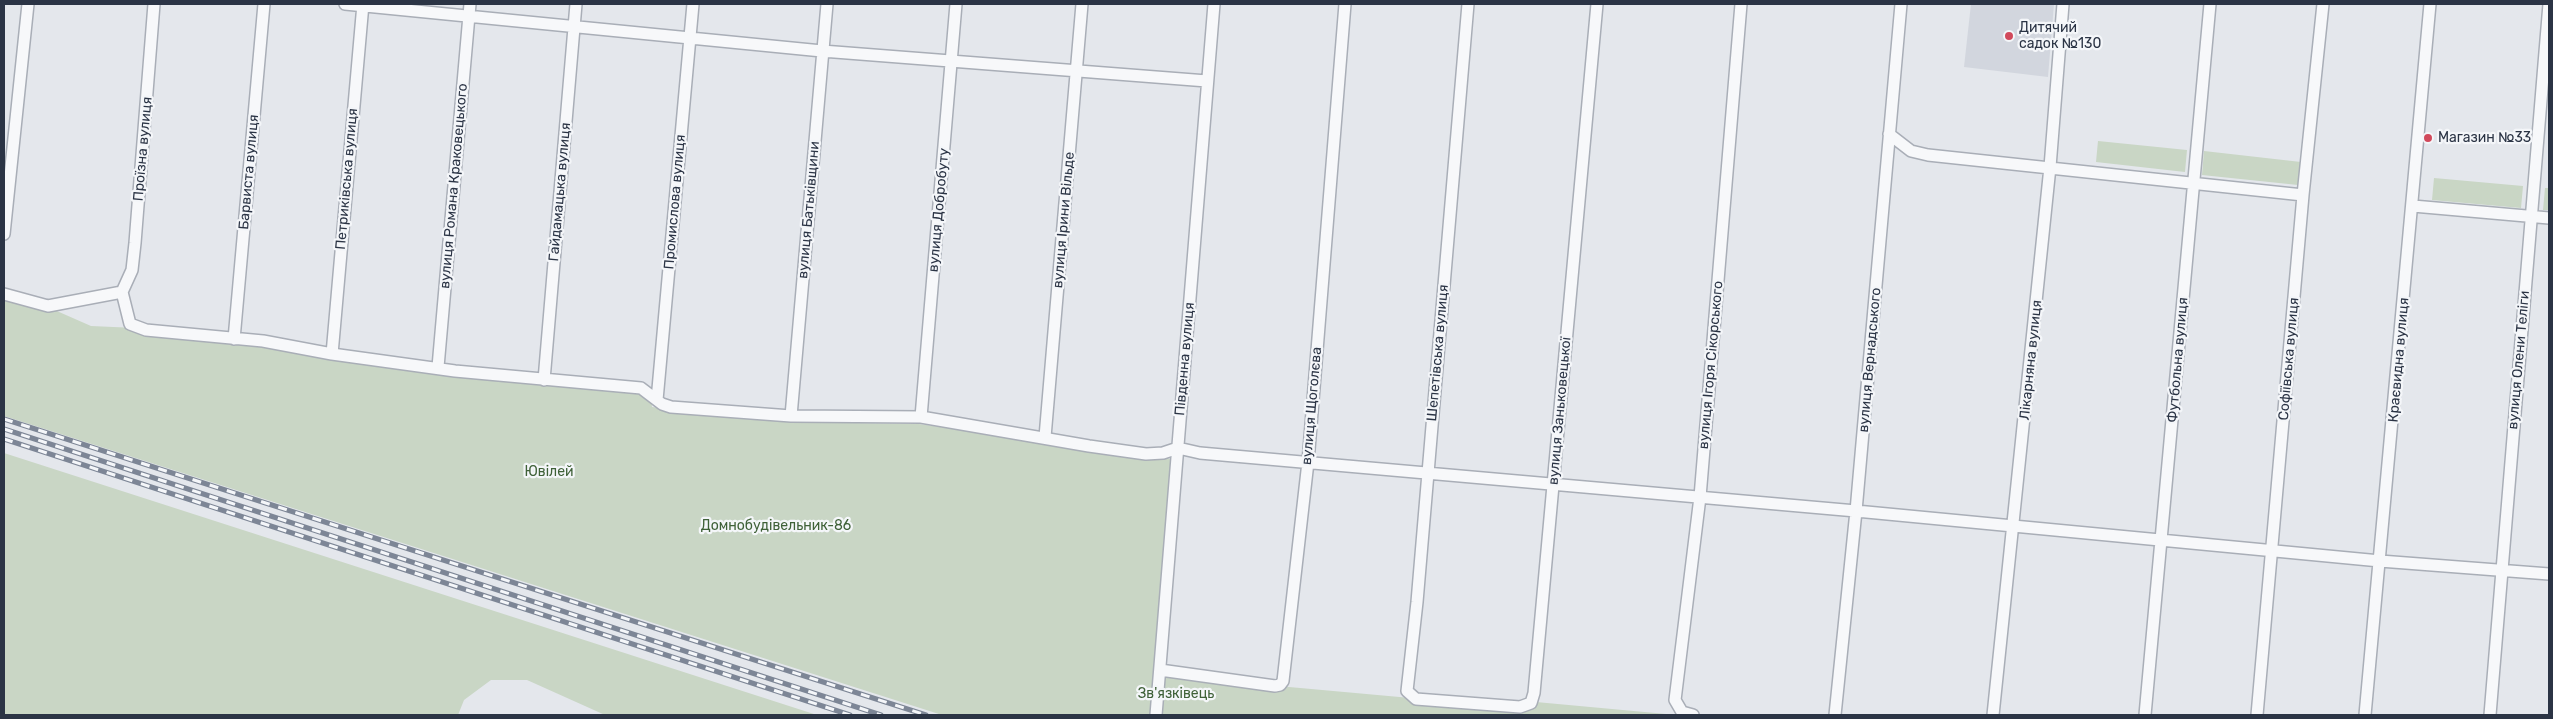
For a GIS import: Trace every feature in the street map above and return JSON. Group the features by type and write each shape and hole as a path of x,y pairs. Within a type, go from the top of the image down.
{"street":[{"path":"4,234 28,4"},
{"name":"Проїзна вулиця","path":"122,292 132,270 154,4"},
{"name":"Барвиста вулиця","path":"234,339 264,4"},
{"path":"345,4 822,51 1207,81"},
{"name":"вулиця Романа Краковецького","path":"438,367 470,4"},
{"name":"Гайдамацька вулиця","path":"544,380 576,4"},
{"name":"Промислова вулиця","path":"657,400 693,4"},
{"name":"вулиця Батьківщини","path":"791,416 826,4"},
{"name":"вулиця Добробуту","path":"921,417 956,4"},
{"name":"вулиця Ірини Вільде","path":"1045,437 1082,4"},
{"name":"Південна вулиця","path":"1156,715 1214,4"},
{"name":"вулиця Щоголєва","path":"1160,670 1280,685 1283,681 1308,462 1344,4"},
{"name":"Шепетівська вулиця","path":"1416,699 1407,690 1468,4"},
{"name":"вулиця Заньковецької","path":"1416,699 1520,707 1531,703 1534,694 1597,4"},
{"name":"вулиця Ігоря Сікорського","path":"1693,715 1682,712 1676,700 1700,497 1741,4"},
{"name":"вулиця Вернадського","path":"1835,715 1856,511 1901,4"},
{"name":"Лікарняна вулиця","path":"1993,715 2050,167 2063,4"},
{"name":"Футбольна вулиця","path":"2144,715 2210,4"},
{"name":"Софіївська вулиця","path":"2257,715 2303,195 2323,4"},
{"name":"Краєвидна вулиця","path":"2365,715 2430,4"},
{"name":"вулиця Олени Теліги","path":"2490,715 2549,4"},
{"name":"Петриківська вулиця","path":"332,354 363,5"},
{"path":"1889,134 1911,151 1928,155 2303,195"},
{"path":"2412,206 2549,218"},
{"path":"4,294 48,306 122,292 130,324 146,330 263,341 332,354 544,380 641,388 657,400 671,407 791,416 921,417 1146,454 1163,453 1178,448 1200,453 1856,511 2380,561 2549,574"}],"shaded area":[{"name":"Дитячий садок №130","path":"1971,4 2054,4 2048,77 1964,67"}],"green space":[{"path":"2098,141 2187,150 2185,172 2096,162"},
{"path":"2204,151 2301,162 2298,185 2202,175"},
{"path":"2434,178 2523,186 2521,208 2432,200"},
{"path":"2545,188 2549,188 2549,210 2543,210"},
{"path":"4,296 50,308 91,326 136,328 642,389 651,396 652,407 790,422 919,424 1171,459 1159,606 1160,670 1278,686 1521,708 1536,702 1677,715 942,715 4,416"},
{"path":"4,453 817,715 605,715 527,680 491,680 464,700 458,715 4,715"}],"railway":[{"path":"4,419 926,715"},
{"path":"4,429 881,715"},
{"path":"4,439 850,715"}],"place":[{"name":"Дитячий садок №130","path":"2009,36"},
{"name":"Магазин №33","path":"2428,138"}],"park label":[{"name":"Ювілей","path":"549,472"},
{"name":"Домнобудівельник-86","path":"776,526"},
{"name":"Зв'язківець","path":"1176,694"}]}
